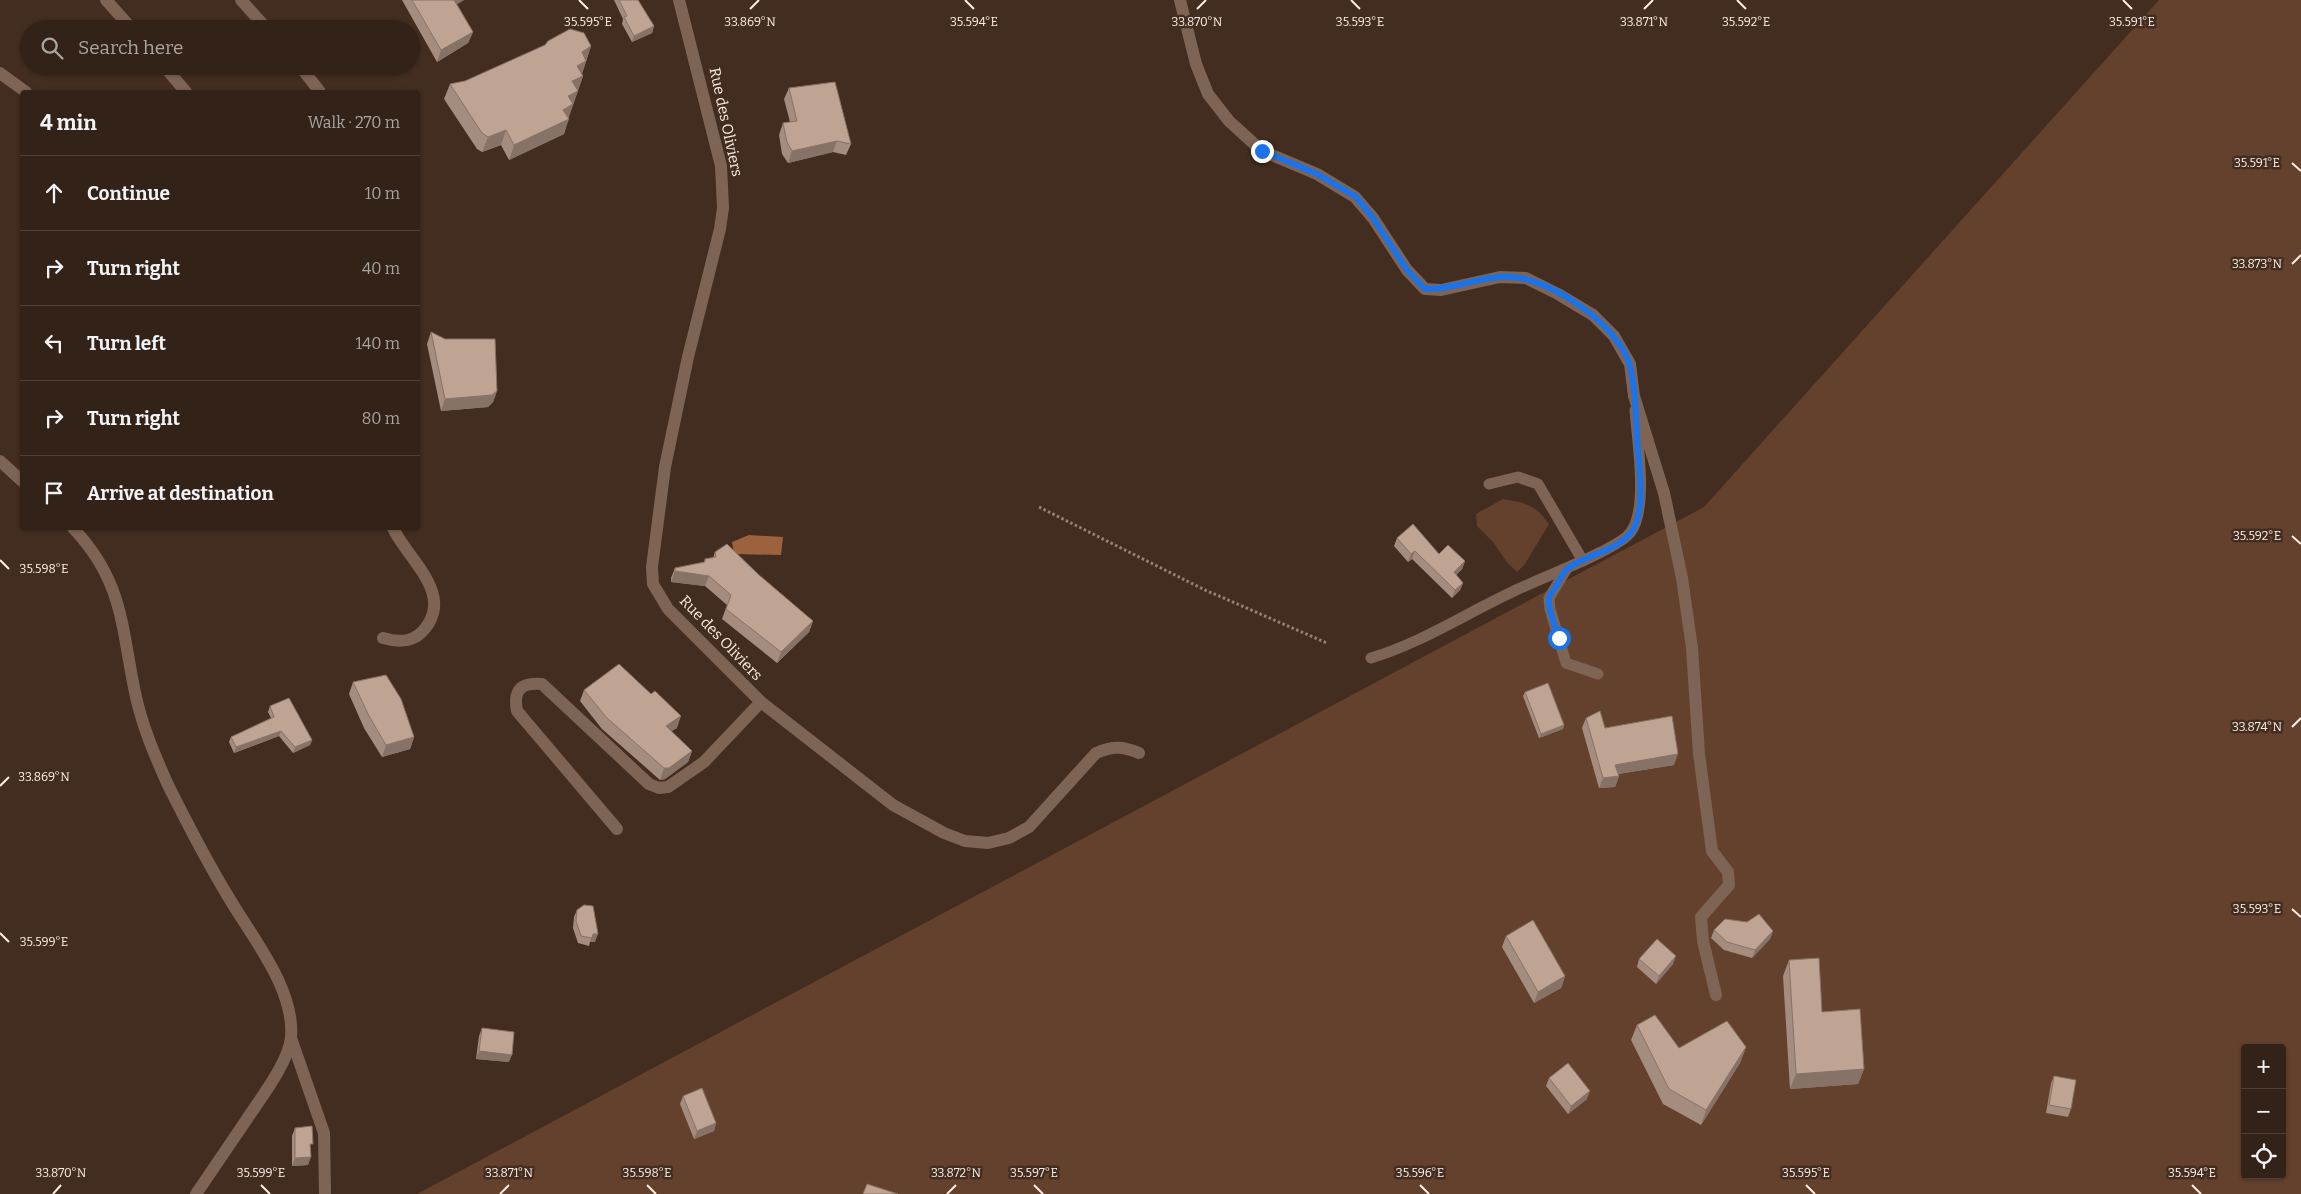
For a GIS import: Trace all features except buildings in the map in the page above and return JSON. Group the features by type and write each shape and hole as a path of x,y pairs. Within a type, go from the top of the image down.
{"street":[{"path":"106,0 124,20"},
{"path":"241,0 259,20"},
{"name":"Rue des Oliviers","path":"679,0 721,166 723,208 720,229 688,358 665,467 652,567 653,584 668,609 761,702 893,805 926,825 965,841 995,841 1010,838 1029,827 1096,753 1110,747 1125,748 1139,753"},
{"path":"1180,0 1196,64 1208,94 1229,121 1262,151 1317,174 1356,197 1373,218 1407,270 1425,289 1441,290 1500,277 1526,278 1593,315 1614,336 1630,364 1634,396 1664,493 1682,578 1692,648 1698,754 1712,851 1728,872 1729,885 1702,917 1703,941 1716,995"},
{"path":"0,73 23,90"},
{"path":"172,75 184,90"},
{"path":"307,75 318,90"},
{"path":"0,461 20,479"},
{"path":"75,530 93,552 109,579 116,597 123,620 136,697 151,748 212,869 270,964 283,991 291,1038 324,1133 325,1194"},
{"path":"383,638 404,641 417,637 425,628 434,604 433,592 429,581 393,530"},
{"path":"617,829 517,711 515,700 520,688 530,683 542,684 649,784 659,788 668,787 704,762 761,702"},
{"path":"196,1194 279,1072 291,1038"}],"lane":[{"path":"1371,658 1400,650 1513,592 1583,562 1630,534 1637,519 1641,495 1634,396"},
{"path":"1489,484 1518,477 1538,484 1583,562"},
{"path":"1566,570 1549,598 1550,610 1566,663 1598,674"}],"path":[{"path":"1039,506 1205,590 1328,644"}],"shaded area":[{"path":"2159,0 2301,0 2301,1194 417,1194 1704,507"},
{"path":"1503,499 1534,508 1549,524 1525,564 1517,572 1506,561 1493,542 1477,526 1476,514"},
{"path":"749,535 783,537 781,555 734,554 732,542"}],"route":[{"path":"1262,151 1317,174 1356,197 1373,218 1407,270 1425,289 1441,290 1500,277 1526,278 1593,315 1614,336 1630,364 1641,495 1637,519 1630,534 1614,545 1566,570 1549,598 1550,610 1559,638"}]}
